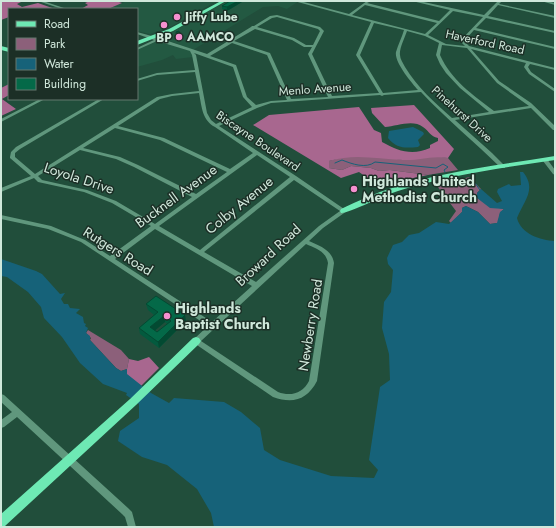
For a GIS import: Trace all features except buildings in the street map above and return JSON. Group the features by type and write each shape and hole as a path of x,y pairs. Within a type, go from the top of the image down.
{"main road":[{"path":"138,41 153,38 221,2"},
{"path":"153,38 181,22 192,18"},
{"name":"Broward Road","path":"344,211 377,195 404,186 555,158"},
{"name":"Broward Road","path":"1,522 133,402 196,341"}],"street":[{"path":"40,1 62,8"},
{"name":"Haverford Road","path":"296,1 426,35 441,43 456,47 467,47 555,69"},
{"path":"414,1 555,32"},
{"path":"543,1 555,4"},
{"path":"349,15 367,2 439,22"},
{"path":"555,17 499,3 464,40 464,44 498,82 532,107 555,128"},
{"path":"426,35 452,10"},
{"path":"207,56 253,27 274,16 322,29 310,54"},
{"path":"373,21 358,55 382,95"},
{"path":"253,27 293,39 305,46 330,97"},
{"path":"474,28 555,48"},
{"name":"Pinehurst Drive","path":"406,30 398,52 398,57 422,92 481,144 503,167"},
{"path":"138,32 235,66 245,97 255,107"},
{"path":"138,47 153,38"},
{"path":"231,41 269,54 289,100"},
{"path":"441,43 438,55 442,64 460,86 493,113"},
{"path":"305,46 313,46"},
{"name":"Biscayne Boulevard","path":"191,50 197,70 206,116 215,126 344,211"},
{"path":"529,62 526,67 530,73 555,91"},
{"path":"138,80 157,74 197,70"},
{"path":"1,190 35,176 159,98 172,94 201,92"},
{"name":"Menlo Avenue","path":"215,126 266,103 330,97 422,92"},
{"path":"1,122 41,100"},
{"name":"Loyola Drive","path":"100,100 18,148 13,152 12,157 40,181 80,189 104,197 257,286"},
{"path":"453,119 532,107"},
{"path":"114,126 162,138 230,171"},
{"path":"79,148 131,164 195,196"},
{"name":"Bucknell Avenue","path":"110,259 256,153"},
{"path":"545,160 555,173"},
{"name":"Colby Avenue","path":"200,252 294,177"},
{"name":"Broward Road","path":"196,341 305,240 344,211"},
{"name":"Rutgers Road","path":"1,217 60,231 83,241 213,326"},
{"name":"Newberry Road","path":"196,341 276,396 293,398 306,393 313,381 331,258 325,251 305,240"},
{"path":"1,397 125,511 129,515 132,527"},
{"path":"1,425 17,412"}],"shaded area":[{"path":"1,1 23,1 17,4 22,7 38,3 52,8 8,8 8,17 1,20"},
{"path":"90,1 116,1 122,3 110,8 83,8 88,5 85,3"},
{"path":"127,1 217,1 172,26 150,34 138,31 138,8 110,8"},
{"path":"227,1 299,1 287,9 278,6 263,7 193,50 162,38"},
{"path":"156,41 188,50 192,52 193,57 176,59 173,55 162,60 138,67 138,50"},
{"path":"1,51 8,52 8,84 1,88"},
{"path":"8,84 8,96 2,99 16,109 1,116 1,88"},
{"path":"414,105 454,149 448,158 435,157 409,160 348,157 329,161 329,168 342,170 351,166 371,168 379,171 390,170 428,175 394,182 382,188 359,172 341,178 253,125 269,115 359,107 374,130 381,133 382,142 399,150 417,152 430,148 430,145 438,141 438,138 415,123 385,127 372,113 371,108"},
{"path":"149,357 159,368 141,386 126,374 129,359 138,361"}],"green space":[{"path":"435,156 448,158 458,170 428,175 390,170 379,171 371,168 351,166 342,170 329,168 329,161 343,157 381,157 404,160"},
{"path":"469,177 481,189 477,193 499,208 504,209 500,213 498,223 490,224 478,212 466,206 462,208 462,212 451,223 449,221 456,211 437,186 442,182 449,183"},
{"path":"88,330 121,350 129,359 127,369 121,371 116,368 90,340 91,338 86,333"}],"water":[{"path":"413,127 424,134 418,140 420,145 418,147 409,148 398,146 391,142 388,138 389,131"},
{"path":"520,172 523,172 527,178 529,190 517,218 519,224 527,232 537,238 555,241 555,527 214,527 211,513 197,489 167,465 142,457 118,441 120,431 139,418 139,404 126,395 127,393 103,384 80,363 62,337 44,318 41,307 28,292 7,277 1,276 1,259 42,274 60,294 65,293 61,299 64,304 68,304 70,308 80,309 76,313 83,317 84,323 86,324 85,326 88,328 86,333 90,336 90,340 116,368 121,371 127,369 127,374 151,393 169,403 174,398 224,402 241,412 260,428 264,450 280,460 331,476 374,478 378,470 369,460 380,387 390,380 389,354 382,328 384,302 391,292 393,270 388,264 387,258 393,245 402,242 409,235 419,233 436,222 449,224 462,212 462,208 466,206 478,212 490,224 497,223 500,212 504,209 490,208 477,198 477,193 481,189 497,203 502,201 497,192 498,189 509,184 511,186 521,185"}],"waterway":[{"path":"335,163 342,160 363,165 375,162 436,168 443,164 448,167 444,170 445,172"},
{"path":"453,181 459,185 471,181 475,183 480,190"}],"place":[{"name":"Jiffy Lube","path":"177,17"},
{"name":"BP","path":"164,25"},
{"name":"AAMCO","path":"179,37"},
{"name":"Highlands United Methodist Church","path":"354,189"},
{"name":"Highlands Baptist Church","path":"167,316"}]}
